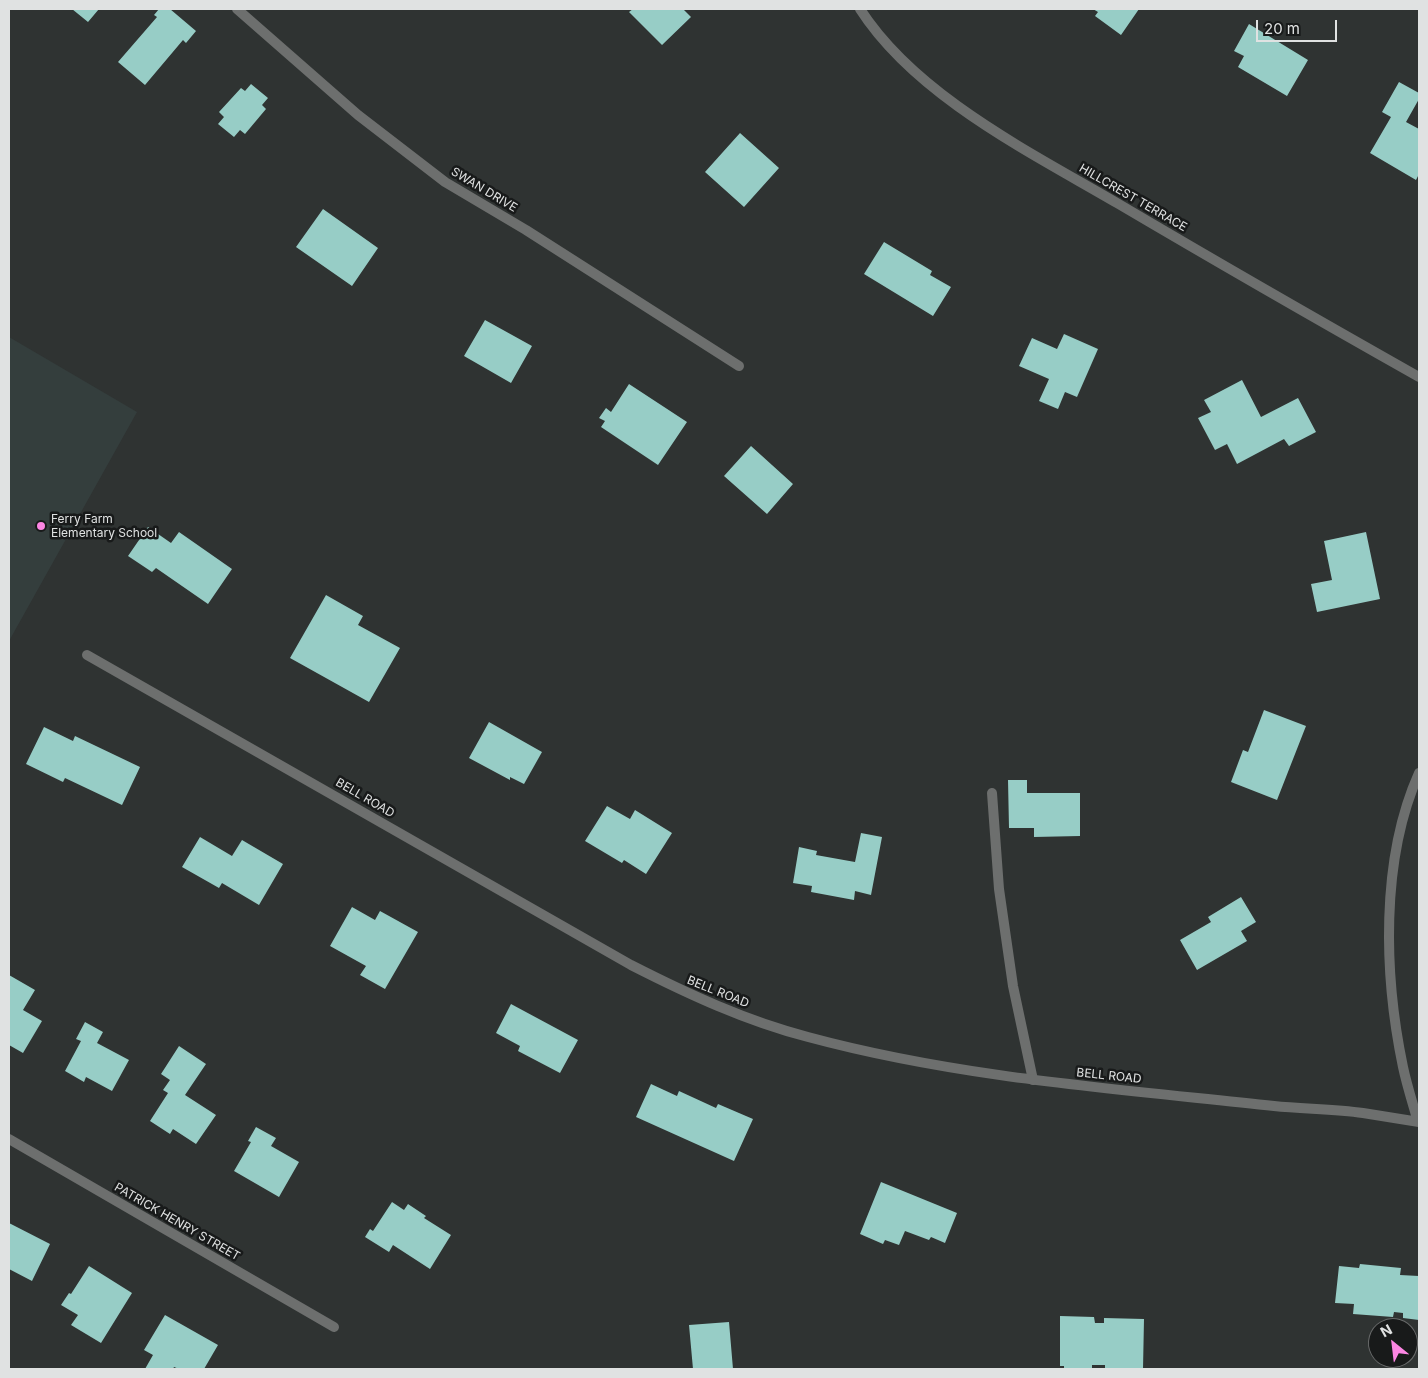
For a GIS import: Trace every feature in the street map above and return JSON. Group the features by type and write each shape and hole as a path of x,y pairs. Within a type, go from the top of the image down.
{"street":[{"name":"SWAN DRIVE","path":"237,9 358,115 444,182 526,230 739,366"},
{"name":"HILLCREST TERRACE","path":"860,9 889,46 929,85 982,124 1218,263 1419,377"},
{"name":"BELL ROAD","path":"87,655 631,965 683,992 751,1019 807,1037 922,1063 1033,1080 1291,1108 1362,1113 1419,1122"},
{"path":"1419,773 1405,813 1392,870 1388,920 1394,1015 1403,1069 1419,1122"},
{"path":"992,793 999,889 1013,986 1033,1080"},
{"name":"PATRICK HENRY STREET","path":"9,1139 334,1327"}],"shaded area":[{"name":"Ferry Farm Elementary School","path":"9,337 137,412 9,641"}],"building":[{"path":"72,9 99,9 88,22"},
{"path":"159,9 170,9 196,31 186,43 183,40 145,85 118,62 157,17 154,15"},
{"path":"633,9 683,9 691,17 662,45 629,12"},
{"path":"1093,9 1139,9 1121,35 1095,16 1098,12"},
{"path":"1249,24 1308,60 1287,96 1238,67 1244,56 1234,51"},
{"path":"1399,82 1419,93 1419,99 1406,122 1419,129 1419,174 1416,180 1370,153 1391,117 1382,112"},
{"path":"251,84 268,98 262,105 266,109 245,134 240,130 234,137 218,124 224,117 219,112 241,88 245,91"},
{"path":"740,133 779,168 744,207 705,172"},
{"path":"323,209 378,248 352,286 296,247"},
{"path":"884,242 932,271 930,275 951,287 933,316 864,274"},
{"path":"485,320 532,346 511,383 464,356"},
{"path":"1064,334 1098,349 1077,397 1065,392 1058,409 1039,401 1049,379 1019,366 1032,338 1057,349"},
{"path":"1242,380 1261,417 1298,398 1316,432 1289,446 1284,439 1237,464 1227,444 1215,450 1198,418 1211,412 1204,400"},
{"path":"629,384 687,422 658,465 601,427 605,421 599,418 606,408 611,412"},
{"path":"751,446 793,484 767,514 724,476"},
{"path":"148,527 171,543 179,532 232,569 208,604 156,568 152,572 128,556"},
{"path":"1366,532 1380,599 1317,612 1311,584 1332,580 1324,541"},
{"path":"326,595 363,616 358,625 400,648 369,702 290,658"},
{"path":"1264,710 1306,726 1277,800 1231,782 1243,750 1248,752"},
{"path":"489,722 542,752 524,784 510,777 510,780 469,758"},
{"path":"44,727 73,741 75,736 140,767 122,805 65,778 63,782 26,764"},
{"path":"1008,780 1027,780 1027,793 1080,793 1080,836 1034,837 1034,828 1009,828"},
{"path":"607,806 630,819 635,810 672,833 646,874 624,860 622,863 585,841"},
{"path":"861,833 882,837 871,895 855,891 854,900 811,892 812,886 793,883 799,847 817,851 816,855 855,862"},
{"path":"200,837 232,856 242,840 283,864 259,905 222,883 219,888 182,867"},
{"path":"1241,897 1256,922 1241,931 1247,941 1197,970 1180,940 1211,922 1208,917"},
{"path":"352,907 375,920 380,911 418,932 385,989 360,975 366,966 330,946"},
{"path":"9,975 35,990 23,1010 42,1021 23,1053 9,1045"},
{"path":"511,1004 578,1040 560,1073 518,1051 520,1046 496,1033"},
{"path":"85,1022 103,1032 97,1043 129,1060 112,1091 86,1077 84,1082 65,1071 81,1041 76,1039"},
{"path":"179,1046 206,1064 185,1095 216,1115 196,1144 173,1129 170,1134 150,1121 168,1093 163,1090 170,1080 161,1074"},
{"path":"651,1084 677,1096 679,1091 716,1108 718,1104 753,1119 734,1161 636,1117"},
{"path":"256,1127 276,1138 271,1146 299,1162 279,1197 234,1171 251,1142 248,1141"},
{"path":"881,1182 957,1213 945,1243 931,1237 929,1240 905,1231 899,1245 885,1240 883,1244 860,1234"},
{"path":"392,1202 404,1210 408,1204 426,1216 424,1218 451,1235 430,1269 393,1245 389,1252 365,1237 370,1229 373,1231"},
{"path":"9,1223 50,1244 32,1281 9,1269"},
{"path":"1360,1264 1401,1268 1400,1275 1419,1276 1419,1320 1418,1318 1403,1318 1403,1313 1394,1312 1393,1317 1353,1314 1354,1304 1335,1303 1339,1266 1359,1268"},
{"path":"89,1266 132,1293 101,1343 71,1325 78,1315 61,1305 69,1293 71,1294"},
{"path":"165,1315 218,1345 204,1369 179,1369 174,1367 173,1369 145,1369 153,1355 144,1350"},
{"path":"1060,1316 1094,1317 1095,1323 1104,1323 1104,1318 1144,1319 1143,1369 1105,1369 1105,1365 1092,1365 1092,1369 1064,1369 1064,1366 1060,1366"},
{"path":"729,1322 733,1369 693,1369 689,1325"}],"place":[{"name":"Ferry Farm Elementary School","path":"41,526"}]}
